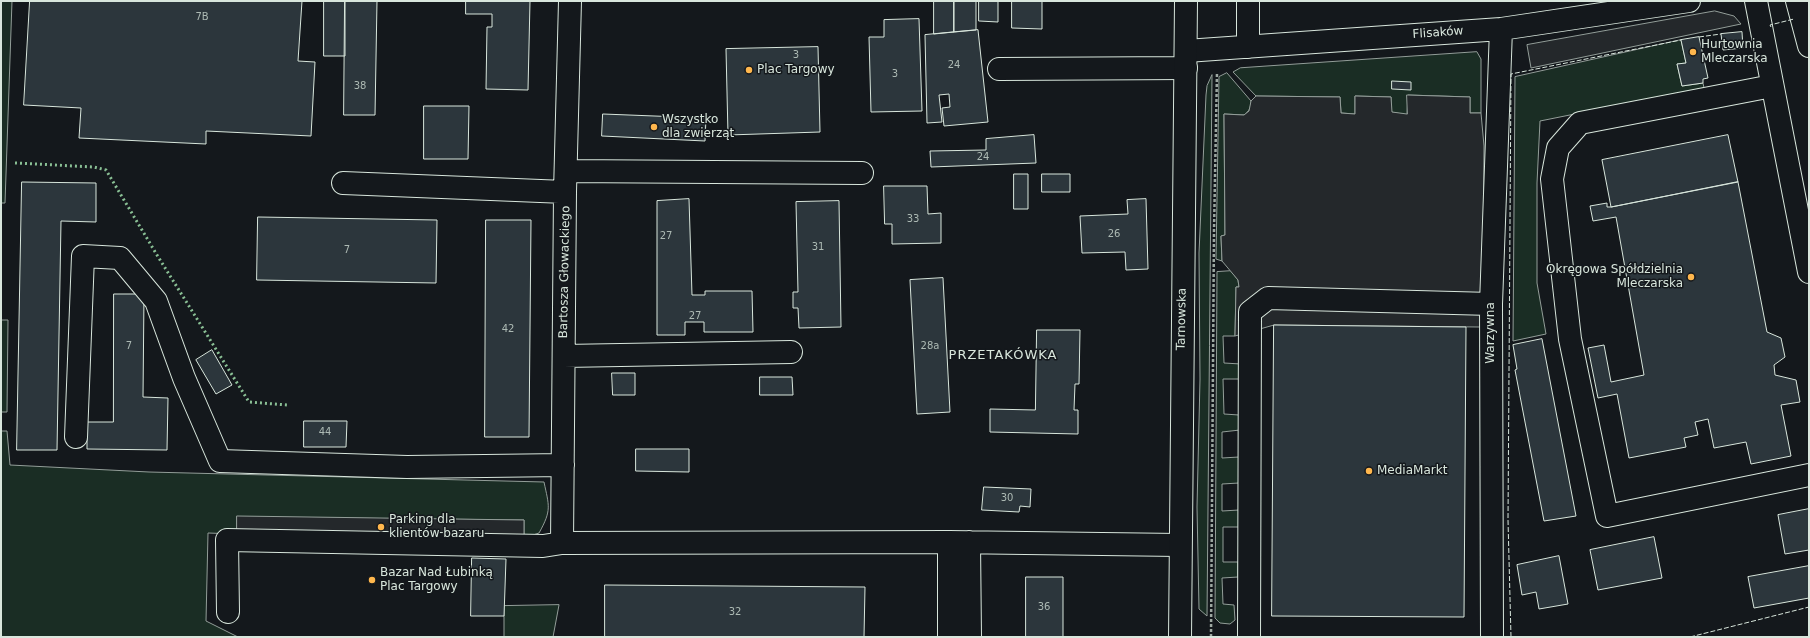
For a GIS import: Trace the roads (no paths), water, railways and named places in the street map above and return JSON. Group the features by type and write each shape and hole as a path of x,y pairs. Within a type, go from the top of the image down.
{"street":[{"path":"570,1 578,1"},
{"name":"Bartosza Głowackiego","path":"562,543 566,181 570,1"},
{"name":"Tarnowska","path":"1180,637 1186,1"},
{"path":"1248,1 1248,47"},
{"name":"Flisaków","path":"999,69 1186,60 1248,47 1501,29 1689,1"},
{"path":"1756,1 1809,272"},
{"path":"1797,1 1809,46"},
{"name":"Warzywna","path":"1492,637 1491,304 1501,29"},
{"path":"1772,86 1580,123 1558,148 1552,179 1570,339 1607,516 1809,475"},
{"path":"343,183 566,181 862,173"},
{"path":"76,437 83,256 120,258 156,301 184,378 220,461 407,467 563,465"},
{"path":"1249,637 1250,312 1268,298 1491,304"},
{"path":"564,356 791,352"},
{"path":"228,612 227,540 543,546 562,543 959,542 1180,545"},
{"path":"949,637 959,542"},
{"path":"959,542 970,637"}],"place":[{"name":"Hurtownia Mleczarska","path":"1693,52"},
{"name":"Plac Targowy","path":"749,70"},
{"name":"Wszystko dla zwierząt","path":"654,127"},
{"name":"Okręgowa Spółdzielnia Mleczarska","path":"1691,277"},
{"name":"MediaMarkt","path":"1369,471"},
{"name":"Parking dla klientów bazaru","path":"381,527"},
{"name":"Bazar Nad Łubinką Plac Targowy","path":"372,580"}],"district":[{"name":"PRZETAKÓWKA","path":"1003,356"}]}
